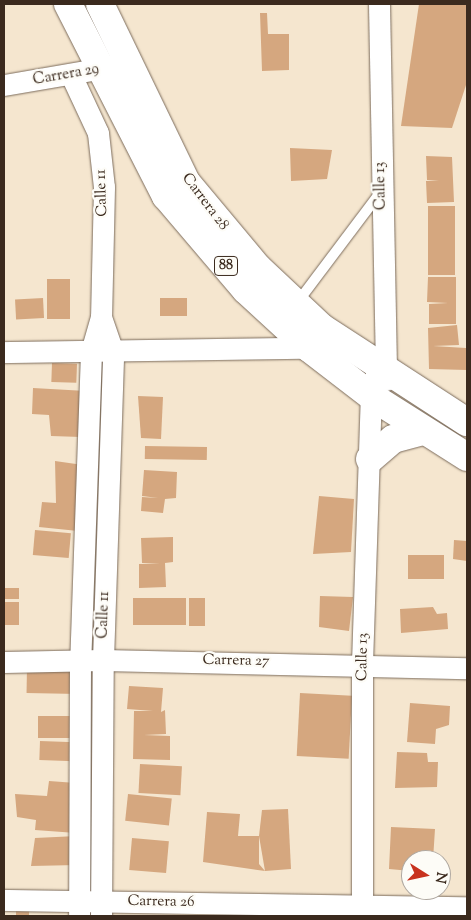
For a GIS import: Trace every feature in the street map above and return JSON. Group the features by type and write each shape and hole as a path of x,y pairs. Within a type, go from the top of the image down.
{"highway":[{"name":"Carrera 28","path":"68,4 98,69 166,196 246,290 309,348 374,398 422,431 467,457"},
{"name":"Carrera 28","path":"100,4 186,182 258,268 322,328 467,422"},
{"path":"370,459 393,439 422,431"}],"street":[{"name":"Calle 13","path":"362,911 362,663 374,398 372,381 386,369 378,4"},
{"name":"Carrera 29","path":"4,85 128,64"},
{"name":"Calle 11","path":"71,75 98,133 104,187 101,317 91,352 80,660 79,909"},
{"name":"Calle 11","path":"101,317 113,352 103,660 101,908"},
{"path":"4,352 309,348"},
{"name":"Carrera 27","path":"4,662 103,660 362,663 467,668"},
{"name":"Carrera 26","path":"4,900 79,909 362,911 467,907"}],"lane":[{"path":"296,305 381,192"}],"building":[{"path":"419,4 467,4 467,82 452,128 401,126"},
{"path":"260,13 267,13 268,34 289,34 289,70 262,71"},
{"path":"290,148 332,150 327,179 291,181"},
{"path":"426,156 452,157 454,202 427,203 426,181 439,181 427,180"},
{"path":"428,206 455,206 455,275 428,275"},
{"path":"428,277 456,277 456,324 429,324 429,304 448,303 427,302"},
{"path":"47,279 70,279 70,319 47,319"},
{"path":"43,298 44,318 16,319 15,299"},
{"path":"160,298 187,298 187,316 160,316"},
{"path":"457,325 459,345 433,346 466,348 467,370 429,369 428,328"},
{"path":"52,363 77,364 76,383 51,382"},
{"path":"33,388 86,391 81,437 51,436 49,415 32,414"},
{"path":"138,396 163,397 161,439 141,438"},
{"path":"145,446 207,447 207,460 145,459"},
{"path":"55,461 83,465 78,531 39,527 42,502 56,503"},
{"path":"144,470 177,472 176,498 165,499 163,513 141,511 142,497 158,498 142,496"},
{"path":"319,496 354,499 351,552 313,554"},
{"path":"35,530 71,533 69,558 33,555"},
{"path":"173,537 173,562 165,563 166,587 139,588 139,564 160,564 142,563 141,538"},
{"path":"454,540 467,541 467,561 453,559"},
{"path":"408,555 444,555 444,579 408,579"},
{"path":"4,588 19,588 19,599 4,599"},
{"path":"320,596 353,597 349,631 319,627"},
{"path":"133,598 186,598 186,625 133,625"},
{"path":"189,598 205,598 205,626 189,626"},
{"path":"4,602 19,602 19,625 4,625"},
{"path":"433,607 437,614 447,613 448,629 401,633 400,609"},
{"path":"27,667 79,668 79,694 27,693"},
{"path":"129,686 163,688 161,712 165,710 166,734 144,735 170,736 170,760 133,759 134,711 153,711 127,709"},
{"path":"300,693 352,696 349,759 297,756"},
{"path":"410,703 450,706 449,725 436,729 435,744 407,742"},
{"path":"38,716 78,716 78,738 38,738"},
{"path":"40,741 75,742 74,761 39,760"},
{"path":"397,752 427,753 428,762 438,762 437,787 395,788"},
{"path":"140,764 182,766 180,795 138,793"},
{"path":"49,781 76,783 76,833 35,830 36,820 17,817 15,794 47,796"},
{"path":"128,794 172,799 169,825 125,821"},
{"path":"288,809 291,869 265,871 259,836 262,810"},
{"path":"207,812 240,814 238,836 259,836 259,864 265,871 203,862"},
{"path":"391,827 435,829 434,850 401,850 401,870 389,869"},
{"path":"77,836 77,865 31,866 35,838"},
{"path":"132,838 169,841 166,873 129,870"},
{"path":"16,905 29,905 29,916 16,916"}]}
